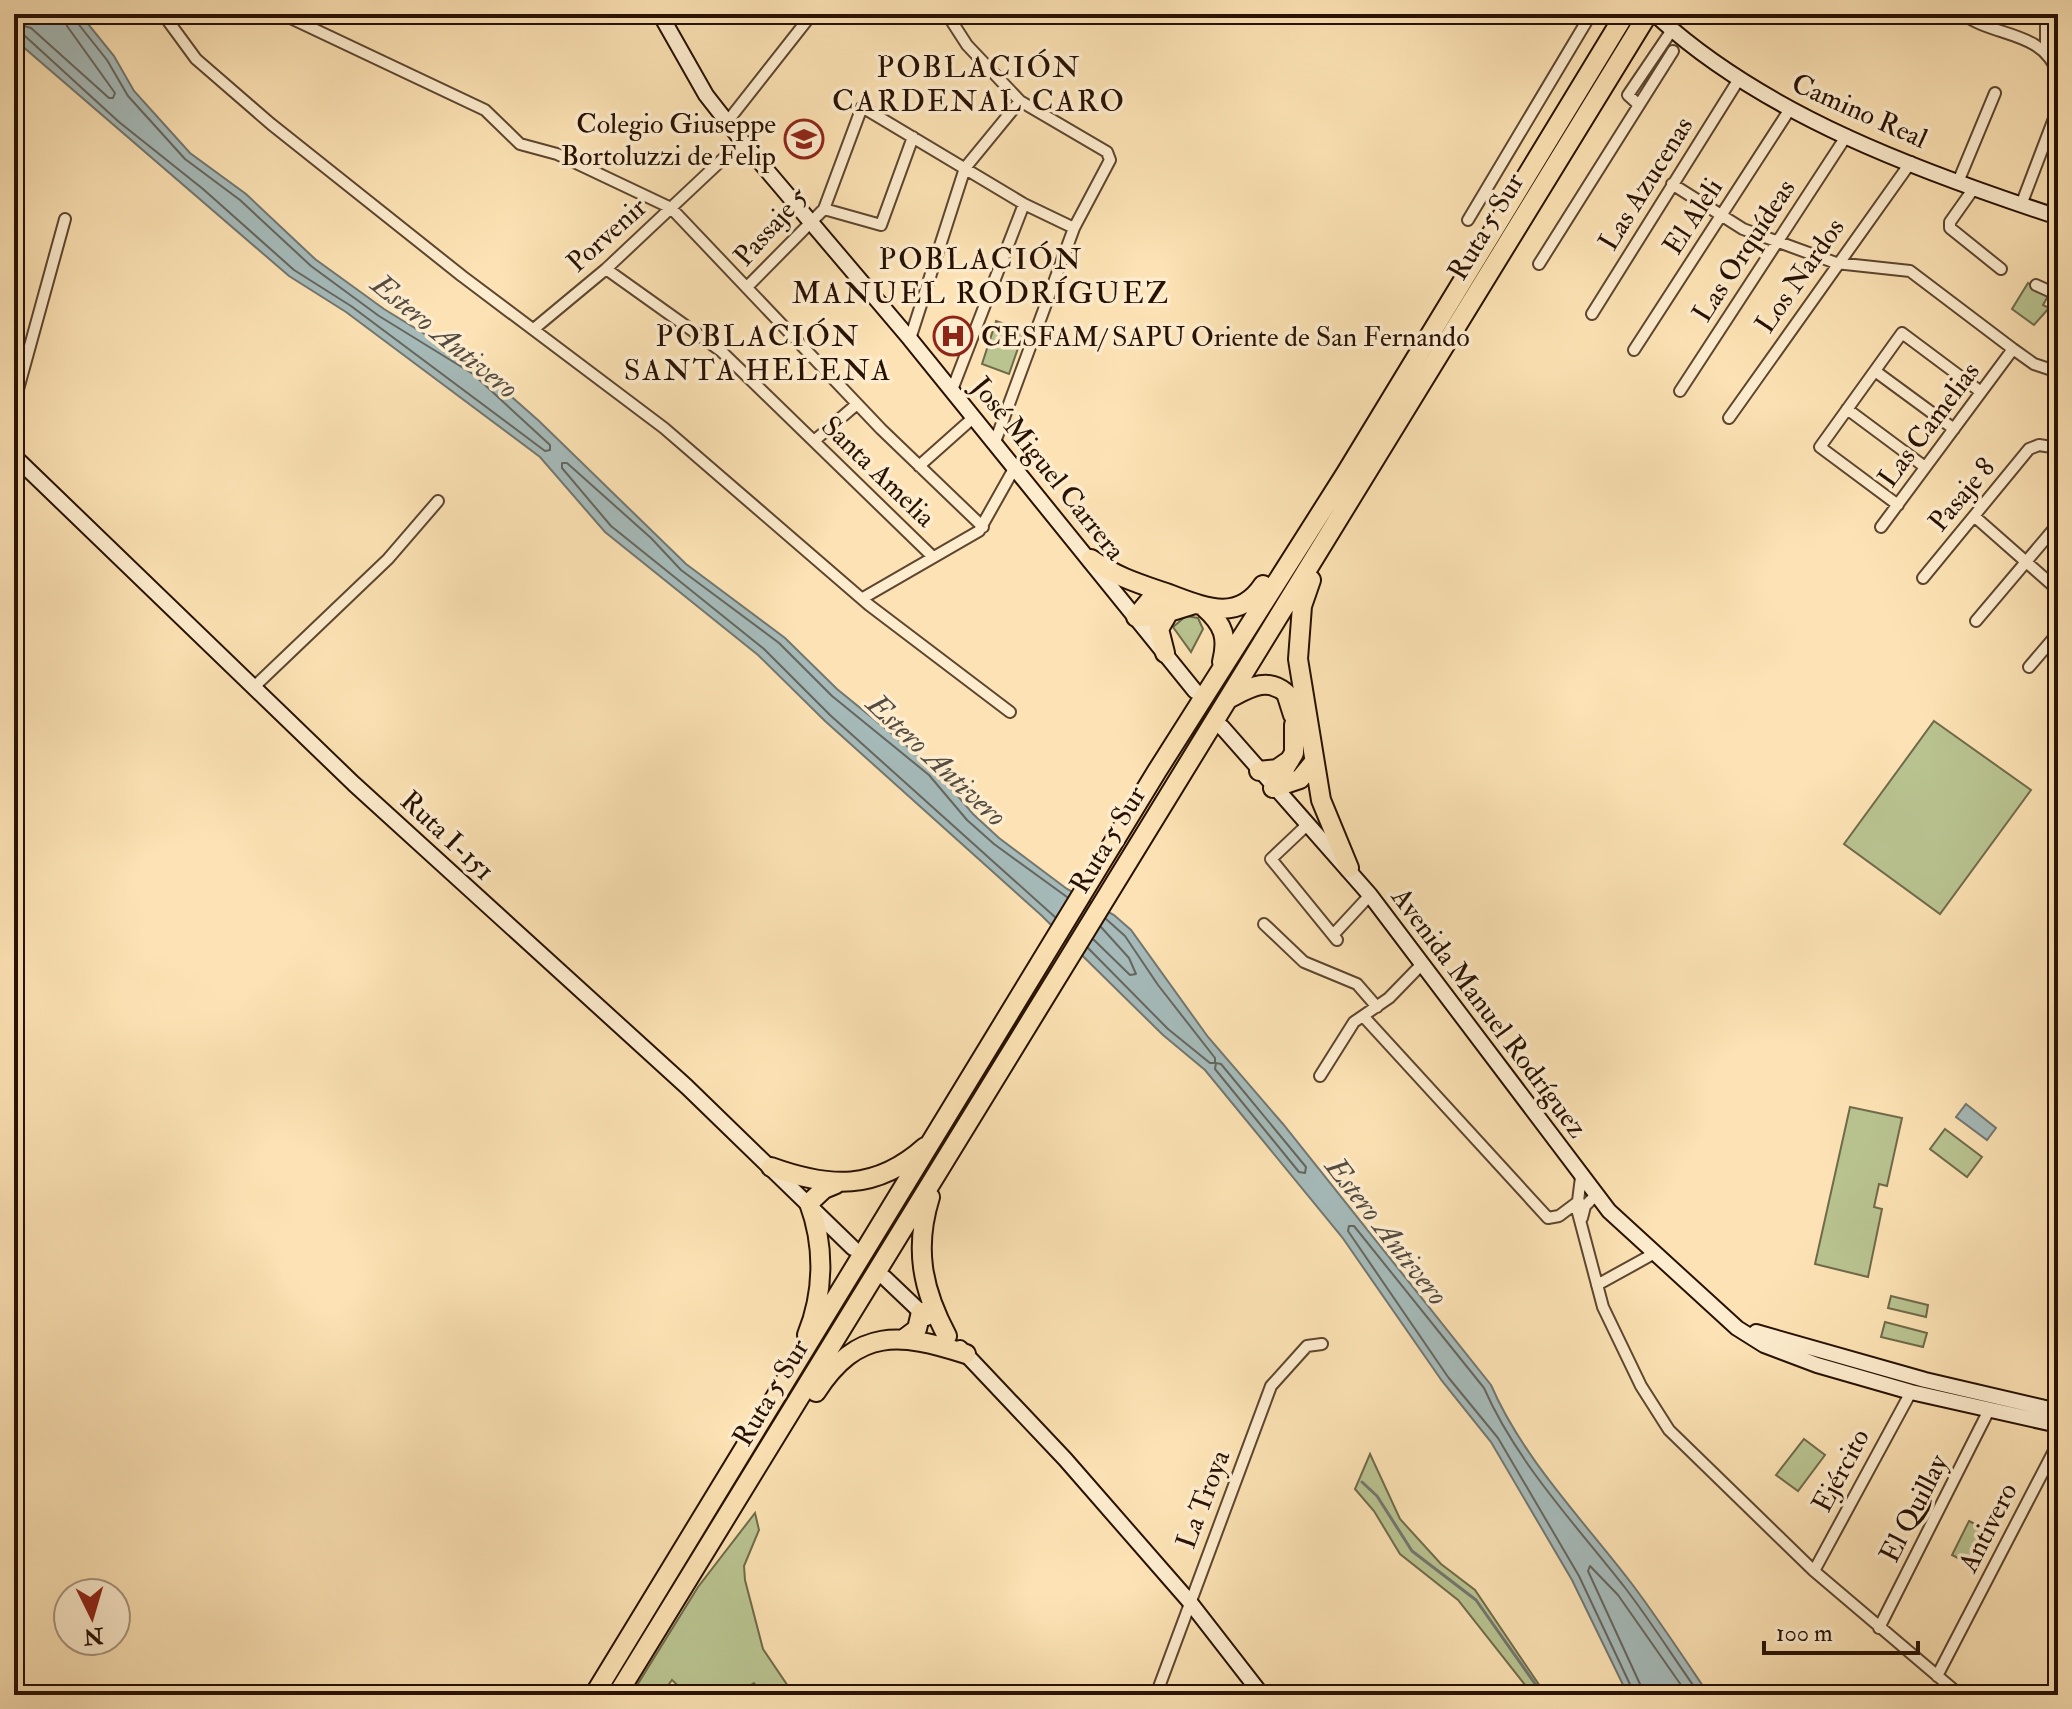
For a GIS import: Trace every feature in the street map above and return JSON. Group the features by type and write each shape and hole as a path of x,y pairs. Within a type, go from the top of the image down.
{"highway":[{"name":"Ruta 5 Sur","path":"594,1695 1022,991 1346,473 1625,14"},
{"name":"Ruta 5 Sur","path":"617,1695 1180,773 1654,16"},
{"path":"1091,559 1171,603 1231,609 1250,601 1298,532 1346,473"},
{"path":"1336,524 1309,583 1298,632 1314,762 1325,812 1349,868"},
{"path":"1136,617 1153,617 1171,603"},
{"path":"1165,653 1159,629 1171,603"},
{"path":"1200,606 1217,619 1225,635 1219,674"},
{"path":"1226,701 1256,686 1271,684 1286,693 1293,720 1292,758 1273,788"},
{"path":"1259,771 1277,769 1292,758"},
{"path":"1273,788 1300,779 1314,762"},
{"path":"793,1372 810,1328 819,1287 819,1244 809,1203 818,1193 836,1184 860,1181 895,1168 919,1153 938,1133"},
{"path":"947,1156 926,1211 920,1250 926,1285 947,1336"},
{"path":"771,1167 836,1184"},
{"path":"905,1338 917,1329 921,1312"},
{"path":"749,1481 779,1447 839,1360 871,1343 905,1338 966,1354"}],"street":[{"path":"163,14 196,59 271,124 462,276 664,428 863,598 1010,712"},
{"path":"282,14 485,110 520,144 568,159 671,208 857,404 983,527"},
{"name":"José Miguel Carrera","path":"660,14 706,95 742,141 995,442 1195,691"},
{"path":"727,122 812,14"},
{"path":"947,14 967,45 1020,101 1107,152 1110,160 1074,228 995,442"},
{"path":"1468,220 1591,14"},
{"path":"1963,14 1981,27 2023,38 2046,50"},
{"path":"2046,14 2046,50 2057,69"},
{"name":"Camino Real","path":"1654,16 1739,79 1790,109 1958,182 2058,217"},
{"path":"1639,105 1628,95 1672,30"},
{"path":"1539,264 1673,51"},
{"name":"Las Azucenas","path":"1592,314 1739,79"},
{"path":"1958,182 1995,93"},
{"path":"910,339 965,168 1020,101"},
{"name":"Passaje 5","path":"747,287 824,209 862,107 913,137"},
{"path":"2021,205 2058,108"},
{"name":"El Aleli","path":"1634,350 1790,109"},
{"name":"Las Orquídeas","path":"1680,391 1847,135"},
{"path":"824,209 881,225 913,137 1024,204 1074,228"},
{"name":"Porvenir","path":"535,328 606,269 742,141"},
{"name":"Los Nardos","path":"1729,418 1836,263 1911,162"},
{"path":"1672,184 1743,229 1836,263 1910,271 2034,364 2058,372"},
{"path":"1974,188 1950,222 1950,228 2001,269"},
{"path":"952,390 1024,204"},
{"path":"14,404 65,219"},
{"name":"Santa Amelia","path":"606,269 707,340 933,557"},
{"path":"2036,285 2058,295"},
{"path":"1898,505 1820,447 1902,333 1981,392"},
{"name":"Las Camelias","path":"1881,527 2013,349"},
{"path":"1875,371 1954,429"},
{"path":"814,441 857,404"},
{"path":"1847,409 1925,467"},
{"path":"919,466 974,417"},
{"name":"Pasaje 8","path":"1923,578 2029,449 2039,445 2058,448"},
{"name":"Ruta I-151","path":"14,456 254,687 771,1167 853,1248"},
{"path":"863,598 983,527 1015,467"},
{"path":"254,687 388,559 438,501"},
{"path":"1974,516 2058,590"},
{"path":"1976,621 2058,524"},
{"path":"2029,667 2058,633"},
{"name":"Avenida Manuel Rodríguez","path":"1222,727 1273,788 1349,868 1596,1195 1653,1254 1746,1334 1778,1351 1911,1392 1983,1404 2058,1411"},
{"path":"1308,824 1271,859 1335,938 1370,895"},
{"path":"1264,924 1304,962 1357,984 1377,1007"},
{"path":"1320,1076 1349,1028 1377,1007 1423,963"},
{"path":"1364,1017 1548,1218 1559,1216 1579,1200"},
{"path":"1581,1177 1577,1209 1597,1285 1615,1335 1669,1430 1814,1571 1960,1695"},
{"path":"1582,1224 1585,1206 1596,1195"},
{"path":"1597,1285 1653,1254"},
{"path":"885,1278 966,1354 1065,1459 1189,1601 1262,1695"},
{"name":"Avenida Manuel Rodríguez","path":"1727,1318 1787,1344 2058,1425"},
{"name":"La Troya","path":"1156,1695 1271,1386 1307,1346 1322,1344"},
{"name":"Ejército","path":"1814,1571 1911,1392"},
{"name":"El Quillay","path":"1879,1628 1983,1404"},
{"name":"Antivero","path":"1937,1676 2058,1443"}],"green space":[{"path":"2028,283 2048,296 2043,305 2049,308 2034,325 2012,309"},
{"path":"996,321 1024,331 1009,374 982,364"},
{"path":"1186,616 1198,618 1203,629 1191,652 1173,627"},
{"path":"1934,721 2031,790 1940,914 1844,844"},
{"path":"1850,1107 1902,1118 1887,1186 1879,1184 1874,1207 1882,1209 1868,1277 1815,1264"},
{"path":"1945,1129 1982,1157 1967,1177 1930,1149"},
{"path":"1891,1296 1928,1305 1926,1317 1888,1308"},
{"path":"1885,1322 1927,1333 1923,1347 1881,1337"},
{"path":"1804,1439 1825,1455 1798,1491 1776,1475"},
{"path":"1370,1454 1400,1519 1441,1564 1475,1590 1546,1695 1533,1695 1458,1600 1400,1554 1374,1511 1355,1489"},
{"path":"755,1513 759,1530 744,1566 745,1580 763,1649 794,1695 762,1695 754,1683 734,1695 688,1695 672,1680 661,1695 631,1695 698,1587"},
{"path":"1969,1521 1996,1535 1979,1569 1952,1555"}],"water":[{"path":"14,14 80,14 114,56 134,91 190,153 246,194 315,259 384,309 478,367 539,421 686,564 785,638 837,689 935,769 973,814 999,838 1067,889 1114,915 1131,930 1208,1037 1283,1124 1491,1385 1537,1464 1632,1584 1709,1695 1628,1695 1572,1580 1491,1442 1442,1381 1342,1237 1205,1070 1163,1035 1041,915 825,721 758,655 605,532 540,457 346,312 289,276 14,39"},
{"path":"1966,1104 1996,1128 1987,1140 1956,1117"}],"waterway":[{"path":"1362,1482 1377,1496 1412,1551 1476,1600 1543,1695"}],"place":[{"name":"Colegio Giuseppe Bortoluzzi de Felip","path":"804,139"},
{"name":"CESFAM/ SAPU Oriente de San Fernando","path":"953,336"}],"district":[{"name":"POBLACIÓN CARDENAL CARO","path":"979,84"},
{"name":"POBLACIÓN MANUEL RODRÍGUEZ","path":"981,276"},
{"name":"POBLACIÓN SANTA HELENA","path":"758,353"}],"water label":[{"name":"Estero Antivero","path":"445,336"},
{"name":"Estero Antivero","path":"937,760"},
{"name":"Estero Antivero","path":"1387,1231"}]}
